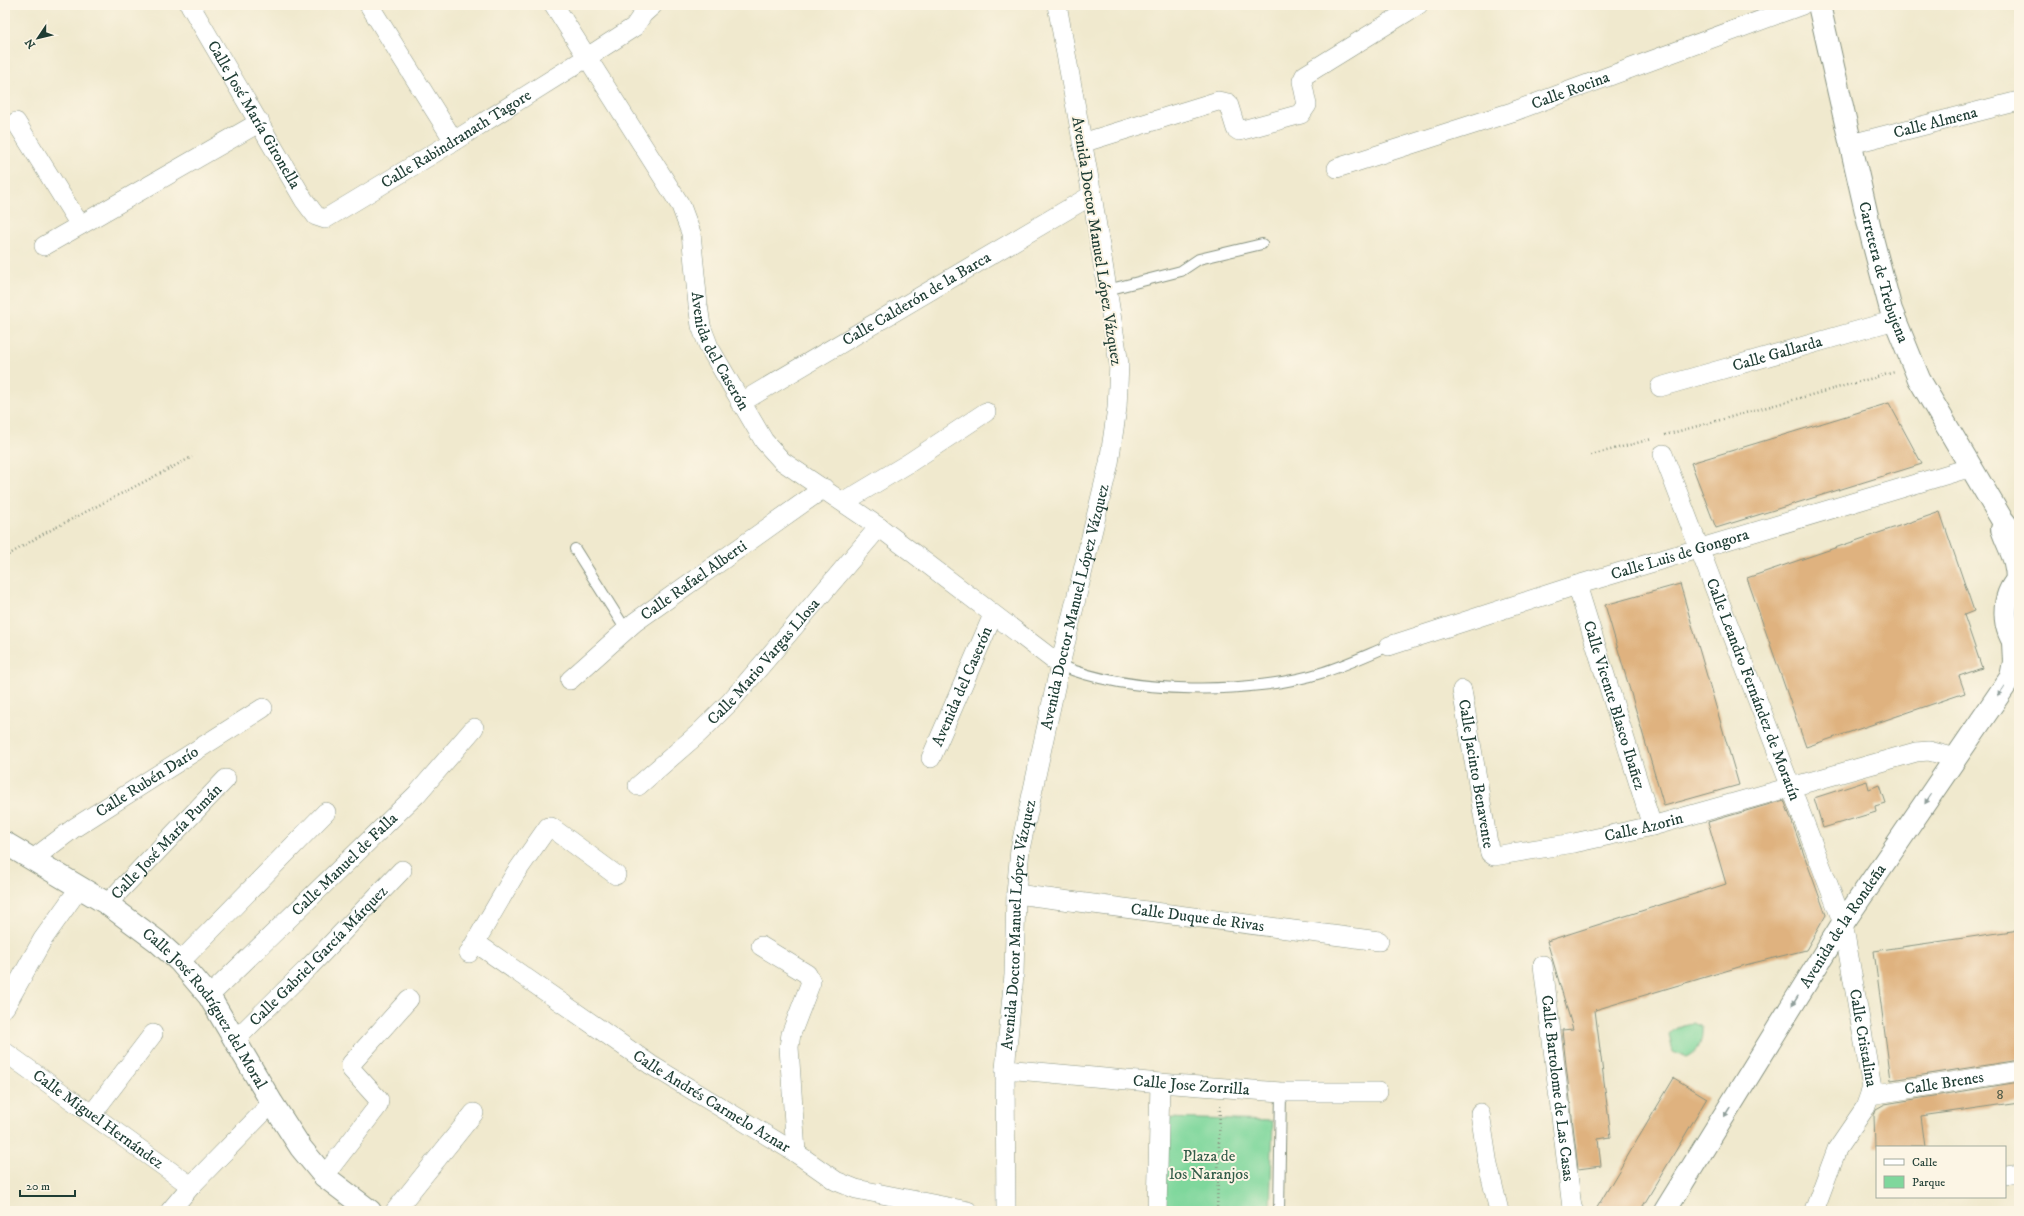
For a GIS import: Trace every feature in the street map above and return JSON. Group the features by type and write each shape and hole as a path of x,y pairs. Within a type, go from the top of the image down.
{"street":[{"name":"Calle José María Gironella","path":"190,5 260,122 304,200 316,216 324,219"},
{"path":"369,5 454,141"},
{"name":"Avenida del Caserón","path":"554,5 680,206 692,233 701,326 709,347 740,403 764,441 782,461 824,488 879,527 1060,665"},
{"name":"Calle Rabindranath Tagore","path":"324,219 454,141 586,58 634,26 643,14 654,5"},
{"name":"Avenida Doctor Manuel López Vázquez","path":"1006,1211 1005,1069 1014,975 1016,894 1020,849 1060,665 1109,463 1117,408 1119,364 1092,195 1057,5"},
{"path":"1082,143 1218,100 1228,103 1236,129 1239,131 1301,114 1307,105 1302,81 1305,74 1418,5"},
{"name":"Calle Rocina","path":"1337,168 1512,112 1802,5"},
{"name":"Carretera de Trebujena","path":"1819,5 1872,238 1895,320 1919,379 2001,518 2019,541"},
{"name":"Calle Almena","path":"1851,144 2019,100"},
{"path":"16,122 80,225"},
{"path":"44,246 260,122"},
{"name":"Calle Calderón de la Barca","path":"740,403 1092,195"},
{"name":"Calle Gallarda","path":"1660,387 1895,320"},
{"path":"844,502 909,463 986,412"},
{"name":"Calle Leandro Fernández de Moratín","path":"1661,445 1843,923"},
{"name":"Calle Luis de Gongora","path":"1389,646 1577,585 1972,467"},
{"name":"Calle Rafael Alberti","path":"570,680 626,630 824,488"},
{"name":"Carretera de Trebujena","path":"2001,518 2004,535 2014,554 2018,580"},
{"name":"Calle Mario Vargas Llosa","path":"638,786 699,733 731,701 879,527"},
{"name":"Avenida de la Rondeña","path":"1665,1211 1843,923 2011,677 2016,645 2007,627 2005,611 2008,595 2018,580"},
{"name":"Calle Vicente Blasco Ibañez","path":"1577,585 1652,826"},
{"name":"Avenida del Caserón","path":"931,758 994,615"},
{"name":"Calle Jacinto Benavente","path":"1462,690 1489,849 1490,853 1494,856"},
{"name":"Calle Rubén Darío","path":"33,858 87,820 263,708"},
{"name":"Calle Manuel de Falla","path":"209,996 417,794 474,728"},
{"name":"Calle Azorin","path":"1494,856 1574,843 1652,826 1916,752 1929,751 1956,758"},
{"name":"Calle José María Pumán","path":"107,904 226,779"},
{"path":"180,962 326,812"},
{"name":"Calle Andrés Carmelo Aznar","path":"616,874 551,827 548,827 515,874 473,948 651,1065 796,1153 820,1172 836,1181 856,1189 968,1211"},
{"name":"Calle José Rodríguez del Moral","path":"5,843 33,858 107,904 157,941 180,962 209,996 234,1041 301,1148 324,1176 370,1211"},
{"name":"Calle Gabriel García Márquez","path":"234,1041 310,966 402,870"},
{"path":"5,1007 43,939 80,887"},
{"name":"Calle Duque de Rivas","path":"1016,894 1378,941"},
{"name":"Calle Cristalina","path":"1814,1211 1837,1149 1865,1108 1872,1088 1843,923"},
{"path":"760,946 806,974 811,982 791,1034 789,1047 796,1153"},
{"name":"Calle Bartolome de Las Casas","path":"1543,965 1572,1208 1574,1211"},
{"path":"324,1176 378,1106 379,1100 350,1069 351,1064 409,999"},
{"path":"92,1114 153,1034"},
{"name":"Calle Miguel Hernández","path":"5,1052 191,1186"},
{"name":"Calle Jose Zorrilla","path":"1005,1069 1281,1092 1378,1092"},
{"name":"Calle Brenes","path":"1870,1095 2019,1071"},
{"path":"1157,1211 1160,1083"},
{"path":"170,1211 191,1186 272,1102"},
{"path":"395,1211 474,1113"},
{"path":"1480,1113 1488,1166 1499,1211"}],"lane":[{"path":"1107,290 1181,271 1199,259 1262,244"},
{"path":"575,549 626,630"},
{"path":"1060,665 1080,673 1135,684 1227,687 1273,684 1324,672 1389,646"},
{"path":"1279,1211 1281,1092"}],"path":[{"path":"1661,445 1914,367"},
{"path":"1591,455 1652,438"},
{"path":"5,557 43,534 192,457"},
{"path":"1216,1211 1220,1088"},
{"path":"1185,1211 1190,1209 1199,1211"}],"green space":[{"path":"1693,1023 1702,1027 1702,1037 1695,1053 1687,1058 1673,1052 1669,1035 1680,1026"},
{"name":"Plaza de los Naranjos","path":"1165,1118 1273,1121 1270,1211 1162,1211"}],"building":[{"path":"1889,403 1922,464 1716,528 1691,463"},
{"path":"1940,512 1974,611 1964,615 1982,668 1959,676 1965,693 1806,747 1747,578"},
{"path":"1680,584 1739,785 1664,806 1605,605"},
{"path":"1867,781 1869,789 1879,785 1885,803 1875,806 1876,812 1823,828 1814,798"},
{"path":"1784,800 1826,915 1806,950 1749,964 1595,1010 1611,1137 1598,1139 1601,1166 1578,1169 1562,1030 1573,1029 1547,941 1726,884 1708,822"},
{"path":"2019,930 2019,1060 1891,1080 1874,951"},
{"path":"1674,1078 1707,1098 1640,1211 1595,1211"},
{"path":"2019,1082 2019,1102 1921,1116 1925,1146 1875,1147 1874,1115 1876,1109 1885,1104"}]}
